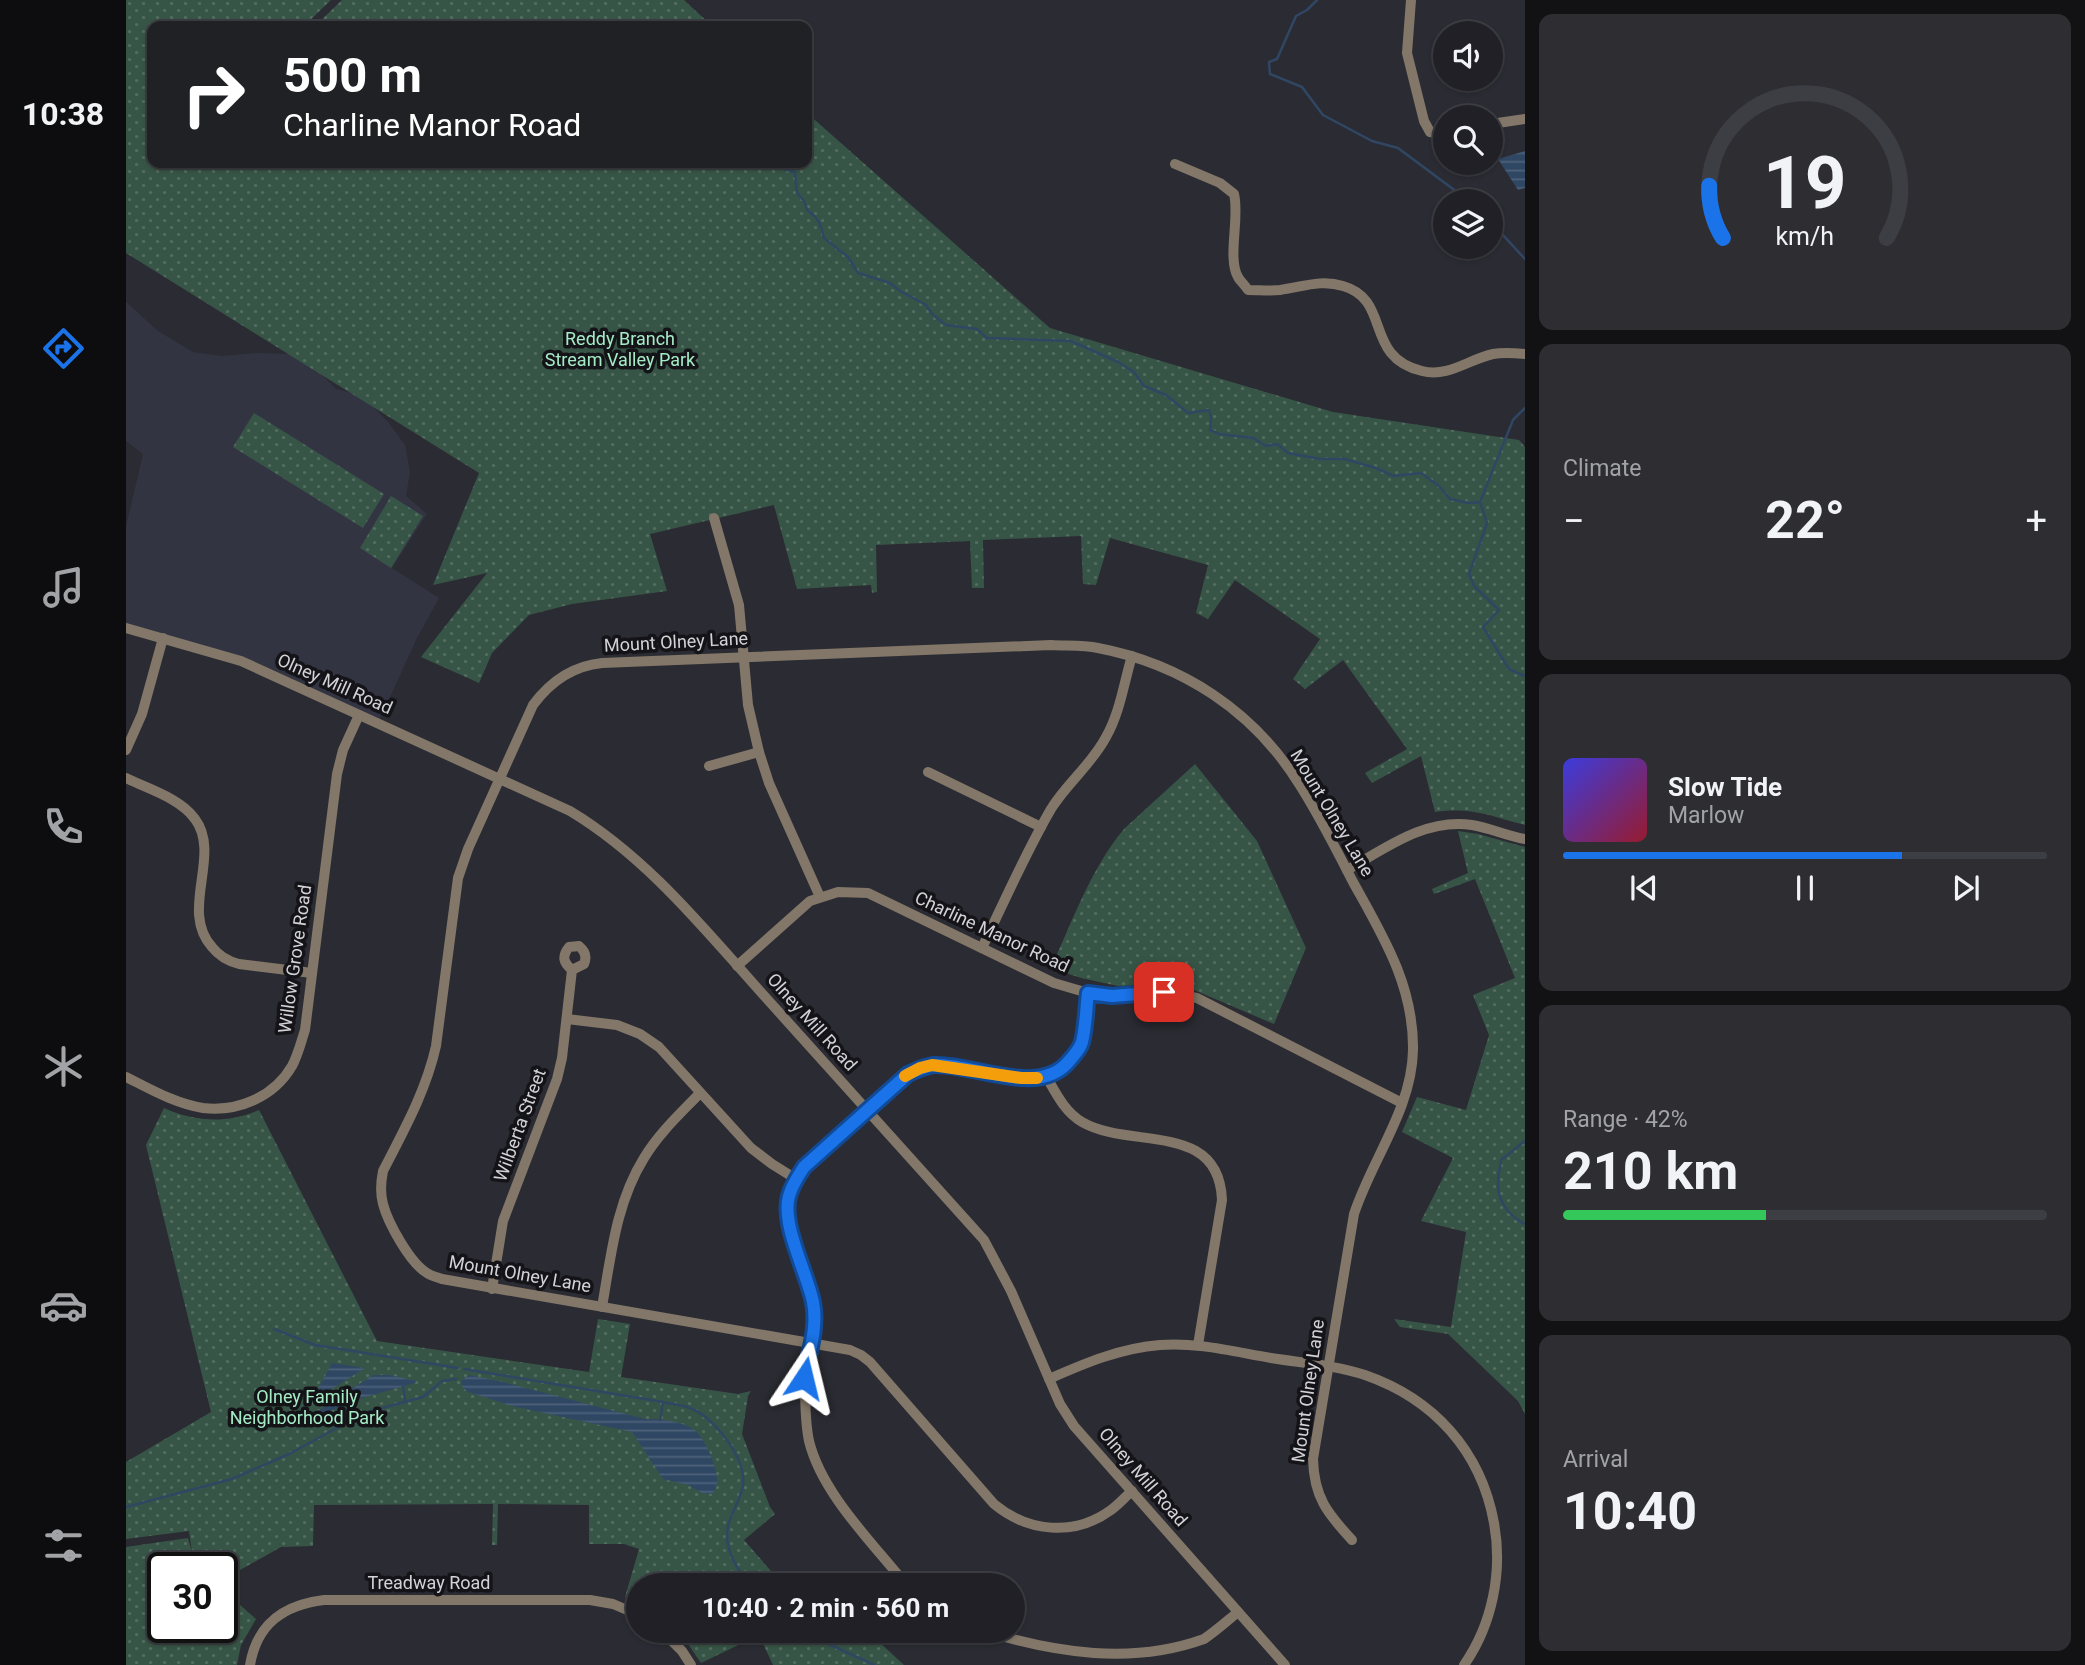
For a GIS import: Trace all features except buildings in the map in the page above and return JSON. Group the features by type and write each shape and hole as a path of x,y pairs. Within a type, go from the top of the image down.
{"street":[{"path":"1411,0 1406,53 1424,121 1433,133"},
{"path":"1503,122 1525,119"},
{"path":"1175,164 1220,183 1234,194 1236,216 1233,240 1236,275 1248,289 1280,290 1317,283 1353,289 1370,305 1388,352 1401,363 1422,372 1444,372 1494,354 1525,354"},
{"path":"715,518 739,604 748,705 759,752 769,783 820,897"},
{"name":"Olney Mill Road","path":"126,628 241,662 499,778 570,811 592,824 638,860 737,965 984,1240 1011,1292 1060,1404 1074,1426 1285,1665"},
{"path":"126,750 142,714 163,638"},
{"name":"Mount Olney Lane","path":"1132,1491 1101,1517 1081,1525 1039,1527 1004,1513 994,1504 870,1362 850,1350 492,1289 428,1274 412,1260 386,1214 382,1201 383,1171 420,1099 430,1071 436,1046 458,878 468,849 533,705 560,677 589,665 745,656 1051,645 1095,648 1162,666 1194,682 1228,704 1254,727 1276,751 1299,784 1390,949 1408,998 1412,1023 1413,1052 1402,1103 1362,1190 1354,1214 1313,1459 1313,1479 1318,1496 1333,1520 1352,1540"},
{"path":"982,948 1059,796 1107,737 1132,656"},
{"name":"Willow Grove Road","path":"126,1077 169,1097 202,1108 226,1108 256,1100 274,1088 285,1076 298,1054 305,1030 337,774 343,750 359,715"},
{"path":"709,766 759,752"},
{"path":"928,772 1041,827"},
{"path":"126,778 179,804 194,817 201,830 204,842 198,918 206,942 230,962 312,973"},
{"path":"1347,870 1409,835 1440,825 1474,825 1525,839"},
{"name":"Charline Manor Road","path":"737,965 803,906 820,897 848,891 869,894 1054,983 1088,993 1112,996 1164,992 1197,998 1402,1103"},
{"name":"Wilberta Street","path":"492,1289 503,1221 557,1079 572,970"},
{"path":"896,1573 832,1494 809,1441 805,1418 804,1378 814,1322 813,1303 787,1215 788,1197 804,1167 908,1074 920,1068 932,1065 1021,1078 1046,1076 1067,1064 1082,1040 1088,993"},
{"path":"567,1019 617,1025 640,1034 659,1047 751,1148 796,1179"},
{"path":"1046,1076 1063,1104 1084,1123 1106,1131 1181,1143 1199,1152 1216,1170 1222,1188 1222,1200 1198,1345"},
{"path":"602,1307 618,1220 632,1179 659,1137 700,1093"},
{"path":"1049,1379 1092,1360 1126,1350 1161,1345 1198,1345 1363,1375 1391,1386 1424,1407 1454,1435 1473,1460 1491,1505 1497,1536 1496,1581 1487,1620 1464,1665"},
{"name":"Treadway Road","path":"250,1665 256,1641 268,1625 284,1612 307,1602 590,1600 626,1610"},
{"path":"1024,1643 1095,1661 1164,1661 1201,1640 1238,1612"},
{"path":"674,1643 691,1665"}],"shaded area":[{"path":"126,302 158,331 193,352 222,356 291,354 312,365 336,389 363,396 405,445 410,472 406,496 427,514 392,568 439,598 417,638 378,723 241,661 126,628 126,527 143,454 126,441"}],"green space":[{"name":"Reddy Branch Stream Valley Park","path":"126,0 331,0 309,21 147,21 147,168 812,168 812,117 1050,328 1333,412 1519,440 1525,447 1525,825 1471,812 1435,812 1421,756 1372,783 1365,773 1407,749 1343,660 1305,689 1293,679 1320,639 1235,580 1208,619 1196,613 1208,565 1110,538 1096,585 1083,584 1081,536 983,540 984,588 972,588 970,541 876,545 877,592 872,593 871,585 797,589 774,505 650,534 667,591 572,604 529,615 492,653 479,683 421,657 487,573 433,585 479,473 126,253"},
{"path":"342,0 684,0 707,21 320,21"},
{"path":"254,413 384,494 363,528 233,447"},
{"path":"391,496 423,516 391,568 360,548"},
{"path":"1195,764 1257,841 1306,948 1274,1024 1175,984 1118,986 1051,968 1084,895 1113,843 1125,828"},
{"path":"1458,831 1525,847 1525,1414 1518,1401 1448,1334 1400,1327 1394,1319 1451,1327 1466,1232 1421,1221 1453,1158 1402,1132 1417,1097 1466,1110 1489,1035 1473,995 1515,978 1475,879 1434,894 1432,889 1468,873"},
{"name":"Olney Family Neighborhood Park","path":"164,1108 211,1120 235,1118 259,1110 377,1341 589,1372 598,1319 630,1324 621,1377 738,1394 751,1391 742,1434 775,1514 744,1540 773,1573 632,1573 639,1549 624,1544 589,1544 589,1505 498,1504 497,1545 492,1545 493,1504 314,1505 313,1546 281,1547 238,1572 238,1552 192,1552 189,1531 126,1539 126,1462 211,1412 146,1145"},
{"name":"Olney Family Neighborhood Park","path":"188,1538 192,1552 147,1552 147,1643 238,1643 238,1603 256,1619 241,1645 237,1665 126,1665 126,1547"},
{"path":"687,1643 742,1643 701,1663"},
{"path":"763,1643 880,1643 904,1665 773,1665"}],"water":[{"path":"1525,151 1525,188 1518,190 1503,167 1503,158"},
{"path":"332,1363 365,1368 319,1397 315,1394"},
{"path":"373,1375 390,1375 416,1381 351,1401 297,1428 295,1426"},
{"path":"469,1375 645,1419 688,1426 697,1433 709,1452 716,1473 715,1489 712,1494 702,1493 688,1485 663,1479 632,1432 512,1406 468,1392 461,1381"}],"waterway":[{"path":"1317,0 1296,16 1277,59 1269,62 1270,74 1302,87 1323,115 1372,141 1398,148 1453,189"},
{"path":"784,168 795,172 797,193 818,222 824,238 848,257 858,273 890,283 926,305 933,315 946,325 977,329 987,338 1071,341 1118,362 1134,372 1144,386 1166,395 1188,413 1209,410 1210,430 1219,434 1253,438 1266,446 1277,444 1288,453 1320,459 1344,459 1393,476 1421,473 1440,487 1450,499 1480,502"},
{"path":"1503,235 1525,259"},
{"path":"1525,408 1513,420 1480,502 1487,523 1469,574 1474,586 1499,610 1483,627 1509,669 1525,676"},
{"path":"1525,1141 1501,1160 1498,1183 1498,1190 1506,1208 1525,1224"},
{"path":"274,1329 315,1345 458,1368"},
{"path":"464,1369 663,1402 690,1408 709,1420 734,1451 743,1474 743,1485 727,1530 732,1557 741,1573"},
{"path":"126,1507 232,1479 291,1453 371,1411 423,1397 442,1381 457,1379"},
{"path":"403,1386 405,1400"},
{"path":"660,1420 663,1403"},
{"path":"824,1643 874,1665"}],"slow traffic":[{"path":"905,1076 932,1065 1037,1078"}],"route":[{"path":"804,1378 814,1322 813,1303 787,1215 788,1197 804,1167 908,1074 920,1068 932,1065 1021,1078 1046,1076 1067,1064 1079,1048 1088,993 1112,996 1164,992"}]}
